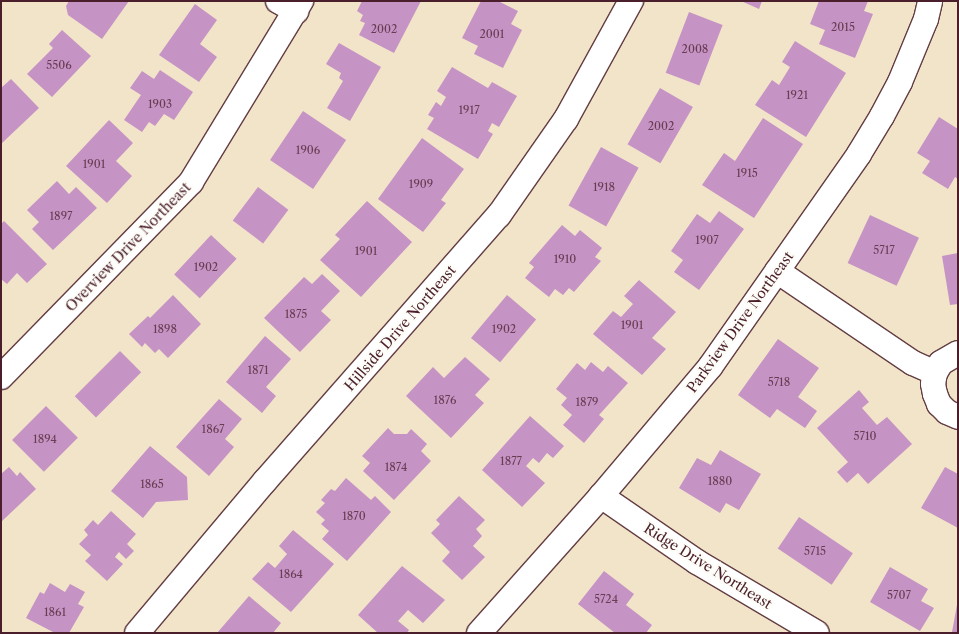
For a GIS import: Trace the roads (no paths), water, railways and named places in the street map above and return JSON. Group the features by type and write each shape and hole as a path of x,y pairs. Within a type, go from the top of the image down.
{"street":[{"name":"Hillside Drive Northeast","path":"137,633 265,481 499,215 566,118 631,1"},
{"name":"Parkview Drive Northeast","path":"479,633 601,496 710,367 859,154 882,116 900,82 926,19 930,1"},
{"name":"Overview Drive Northeast","path":"1,377 191,182 292,4"},
{"path":"777,271 913,363 935,373"},
{"path":"958,353 941,364 935,373 935,394 939,404 947,412 958,417"},
{"name":"Ridge Drive Northeast","path":"601,496 697,562 818,633"}]}
